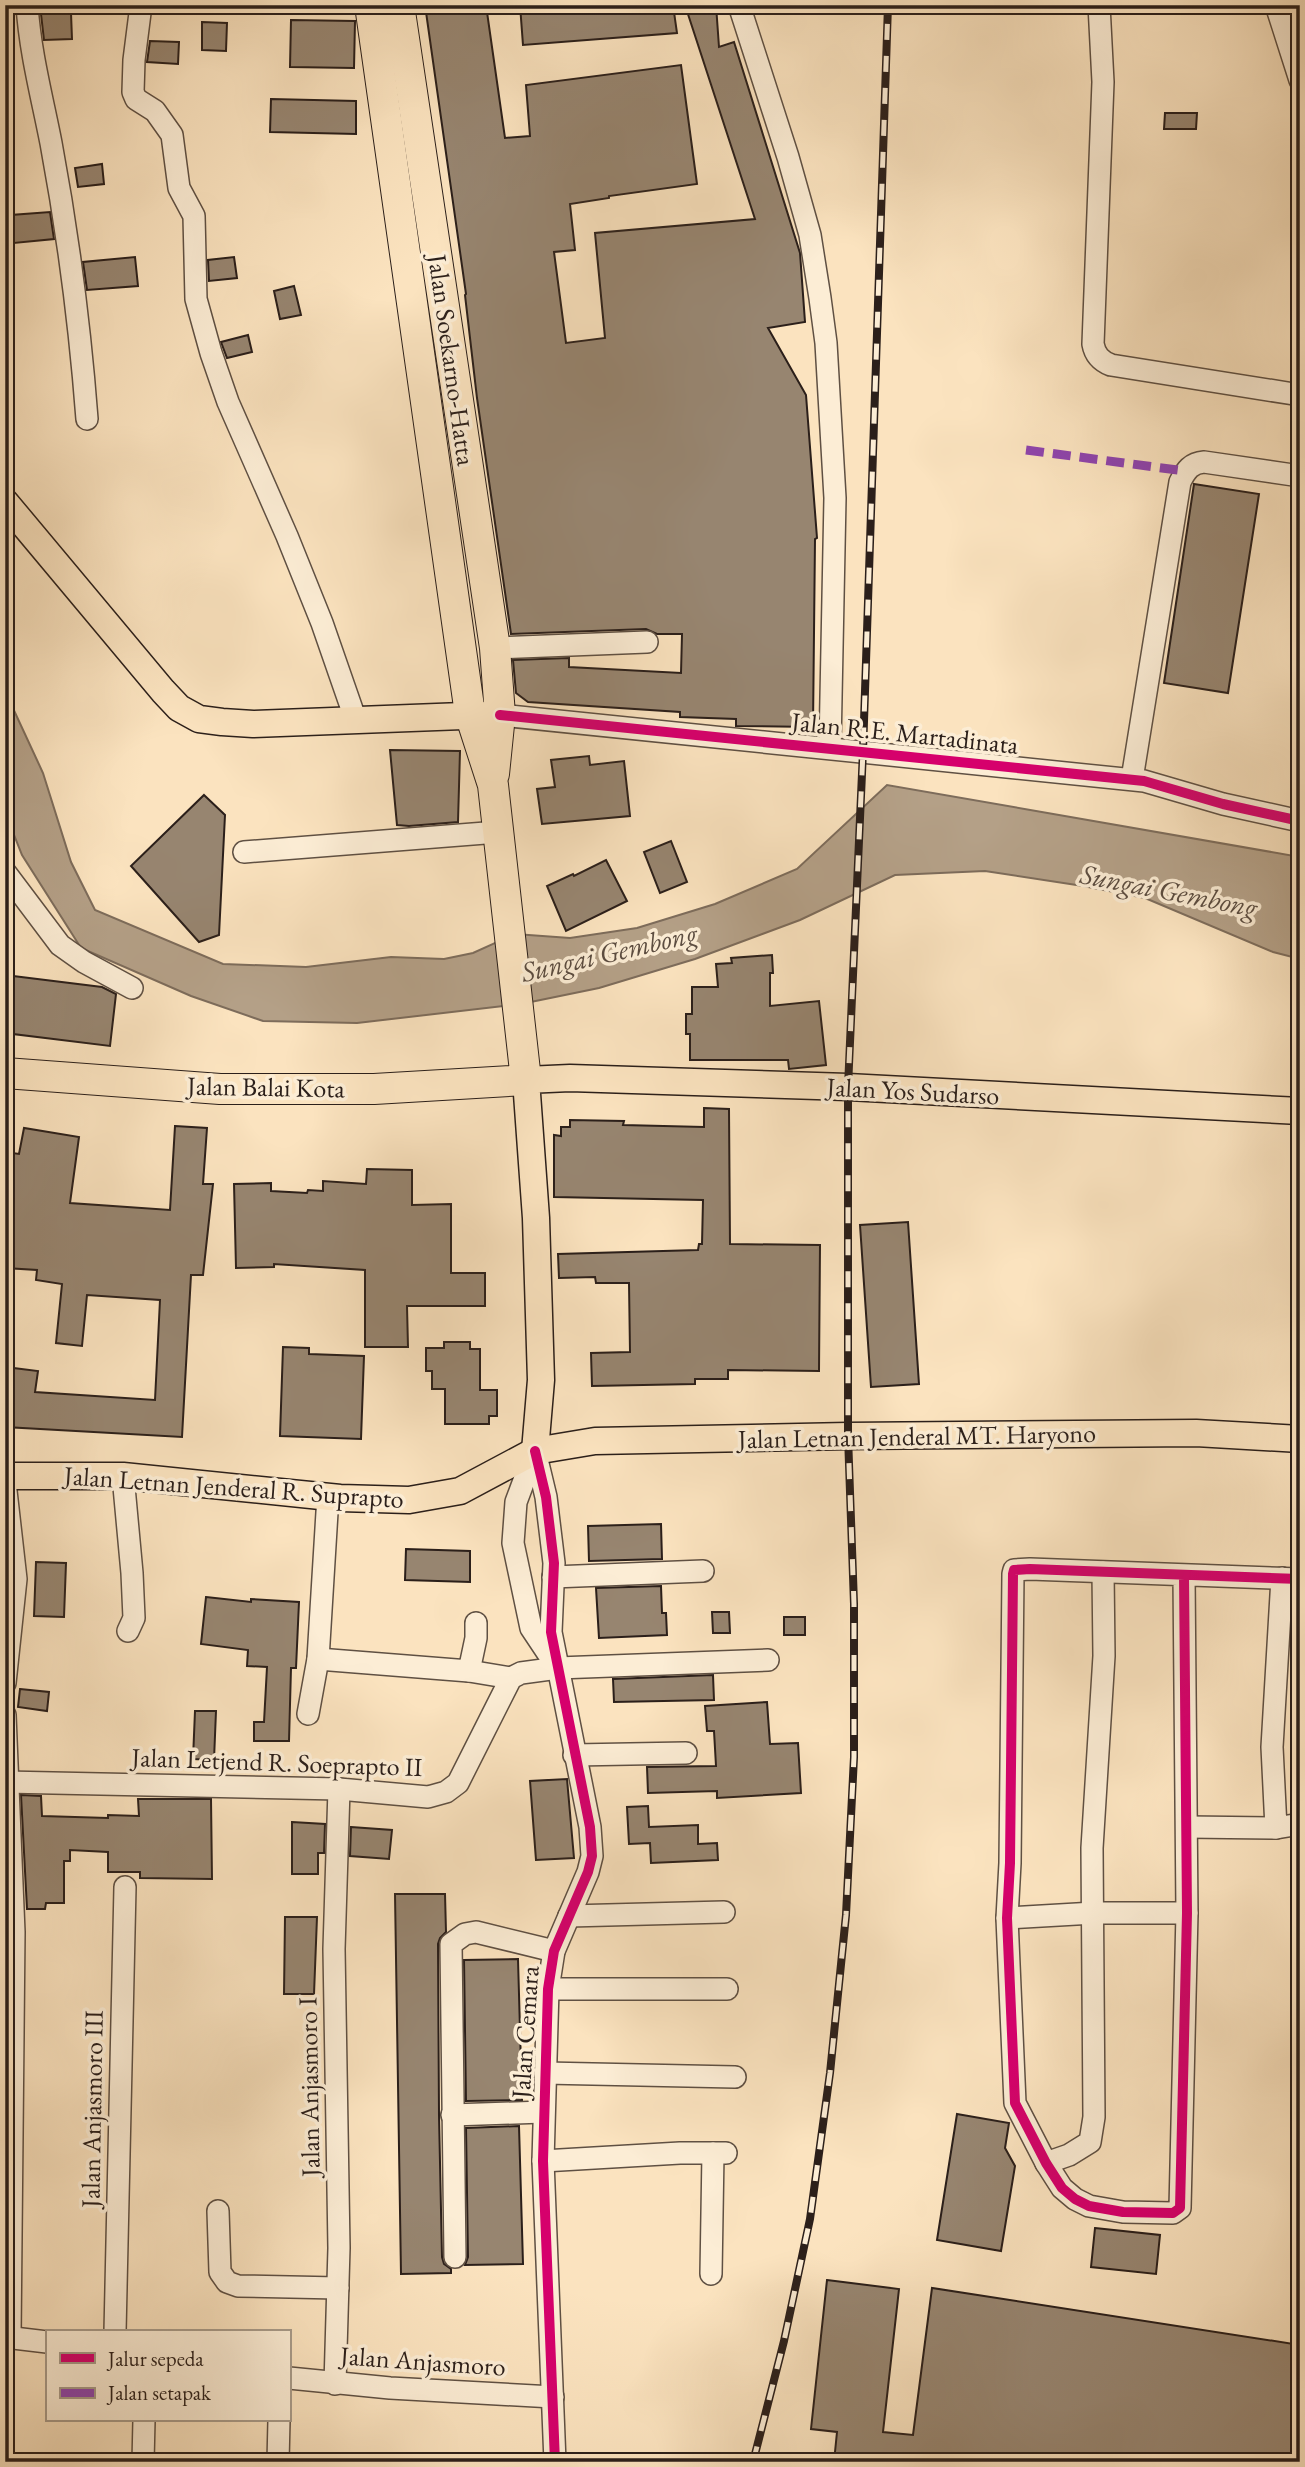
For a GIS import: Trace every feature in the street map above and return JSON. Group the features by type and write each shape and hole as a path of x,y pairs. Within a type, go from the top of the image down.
{"highway":[{"name":"Jalan Soekarno-Hatta","path":"370,5 470,713 493,785"},
{"name":"Jalan Soekarno-Hatta","path":"399,5 495,648 500,715 493,785"},
{"path":"493,785 526,1080"},
{"name":"Jalan Balai Kota","path":"5,1073 220,1089 374,1089 526,1080"}],"main road":[{"path":"5,502 136,661 179,708 199,719 253,724 470,713 500,715"},
{"name":"Jalan Yos Sudarso","path":"526,1080 570,1078 848,1087 1300,1111"},
{"path":"526,1080 536,1218 541,1380 535,1451"},
{"name":"Jalan Letnan Jenderal MT. Haryono","path":"535,1451 595,1441 835,1436 1196,1433 1300,1439"},
{"name":"Jalan Letnan Jenderal R. Suprapto","path":"5,1476 123,1476 328,1496 409,1500 460,1491 535,1451"}],"street":[{"path":"27,5 28,27 51,144 65,235 83,362 87,419"},
{"path":"141,5 133,92 136,99 155,111 172,135 179,188 194,216 196,299 211,353 228,402 322,623 355,718"},
{"path":"739,5 807,222 826,343 835,498 830,747"},
{"path":"1099,5 1102,82 1093,344 1095,352 1105,363 1111,365 1300,395"},
{"path":"1276,5 1300,80"},
{"path":"1132,779 1180,482 1185,471 1194,464 1204,462 1300,476"},
{"path":"495,648 647,642"},
{"name":"Jalan R.E. Martadinata","path":"500,715 1144,780 1223,804 1300,821"},
{"path":"244,852 498,832"},
{"path":"5,872 60,945 84,962 132,988"},
{"name":"Jalan Cemara","path":"535,1451 546,1497 554,1563 551,1632 590,1827 592,1856 583,1888 554,1951 548,1989 542,2112 555,2462"},
{"name":"Jalan Cemara","path":"535,1451 516,1502 513,1543 531,1628 558,1668"},
{"path":"123,1476 134,1618 128,1630"},
{"path":"5,1482 16,1579 5,1683"},
{"path":"308,1714 318,1659 328,1496"},
{"path":"1184,1576 1186,1913 1179,2211 1123,2212 1089,2206 1074,2199 1062,2188 1046,2163 1015,2103 1007,1918 1014,1570 1291,1578 1272,1747 1276,1828"},
{"path":"553,1577 704,1571"},
{"path":"1046,2163 1086,2146 1091,2137 1094,2117 1092,1847 1104,1656 1104,1572"},
{"path":"469,1671 477,1637 476,1623"},
{"path":"318,1659 469,1671 511,1678 521,1673 558,1668 768,1660"},
{"name":"Jalan Letjend R. Soeprapto II","path":"6,1782 339,1789 428,1797 446,1792 458,1783 511,1678"},
{"path":"5,1715 14,1932 8,2337 46,2342"},
{"path":"574,1755 686,1753"},
{"name":"Jalan Anjasmoro I","path":"335,2384 340,2248 334,1949 339,1789"},
{"path":"1186,1827 1276,1828 1300,1825"},
{"name":"Jalan Anjasmoro III","path":"116,2330 124,1887"},
{"path":"569,1916 724,1912"},
{"path":"1007,1918 1094,1913 1186,1913"},
{"path":"455,2258 451,1944 456,1938 476,1932 554,1951"},
{"path":"548,1989 727,1989"},
{"path":"545,2073 735,2077"},
{"path":"452,2115 542,2112"},
{"path":"543,2161 720,2153 711,2274"},
{"path":"218,2211 220,2272 226,2282 238,2286 338,2288"},
{"name":"Jalan Anjasmoro","path":"290,2378 335,2384 553,2397"},
{"path":"143,2462 144,2422"},
{"path":"278,2462 279,2422"}],"water":[{"name":"Sungai Gembong","path":"5,691 43,773 71,862 95,910 223,964 306,967 391,957 444,959 473,953 515,934 570,938 637,928 715,904 797,869 887,785 1300,857 1300,959 1273,952 1145,898 985,871 895,875 800,920 695,959 599,988 521,1004 357,1023 263,1021 191,996 81,948 22,855 5,812"}],"building":[{"path":"425,5 486,5 505,138 530,136 526,85 681,65 697,184 570,204 575,250 554,252 566,343 605,338 595,233 755,219 685,5 716,5 719,47 734,42 800,253 805,322 768,328 806,395 817,538 813,727 736,726 736,719 680,717 680,712 528,702 516,693 513,660 569,658 569,667 681,673 682,634 657,634 646,629 511,634"},
{"path":"520,5 673,5 677,33 523,45"},
{"path":"71,13 72,39 44,40 41,14"},
{"path":"291,20 355,21 354,68 290,67"},
{"path":"202,22 227,23 226,51 202,50"},
{"path":"150,41 179,42 178,64 147,62"},
{"path":"271,99 356,101 356,134 270,132"},
{"path":"1165,113 1197,113 1196,129 1164,129"},
{"path":"102,164 104,184 78,187 75,168"},
{"path":"50,212 54,239 14,243 11,215"},
{"path":"135,257 138,286 87,290 83,262"},
{"path":"234,257 237,278 209,281 208,260"},
{"path":"294,286 301,315 280,319 274,291"},
{"path":"248,335 252,352 227,358 221,342"},
{"path":"1194,484 1259,494 1228,693 1164,683"},
{"path":"390,750 460,751 458,822 397,825"},
{"path":"589,756 590,765 624,761 630,816 542,824 537,789 555,787 551,760"},
{"path":"204,795 225,815 219,935 199,942 131,866"},
{"path":"671,841 687,882 660,893 644,852"},
{"path":"606,860 627,901 566,931 547,886"},
{"path":"772,955 770,1006 819,1001 826,1065 789,1069 788,1060 690,1060 690,1034 686,1034 686,1014 692,1014 692,987 718,987 716,964 732,963 731,958"},
{"path":"5,975 102,987 116,994 110,1046 5,1033"},
{"path":"704,1108 729,1109 730,1244 820,1245 819,1371 728,1370 728,1379 695,1379 695,1384 592,1386 591,1353 630,1352 629,1283 596,1283 595,1277 559,1278 558,1254 698,1250 699,1244 702,1244 703,1200 554,1197 554,1135 561,1136 561,1127 570,1127 570,1120 624,1121 623,1125 704,1127"},
{"path":"175,1126 207,1128 203,1184 213,1184 203,1275 191,1275 182,1437 5,1427 5,1367 38,1371 35,1392 155,1400 160,1300 87,1295 82,1346 56,1343 62,1284 36,1280 37,1270 5,1268 5,1152 19,1154 24,1128 79,1137 70,1203 170,1210"},
{"path":"367,1169 412,1170 412,1205 451,1204 451,1273 485,1273 485,1306 407,1306 408,1347 365,1347 365,1270 274,1264 274,1267 236,1268 234,1184 271,1183 271,1191 307,1193 308,1190 323,1191 323,1181 366,1184"},
{"path":"908,1222 919,1384 871,1387 860,1225"},
{"path":"444,1342 470,1342 470,1349 480,1349 480,1390 497,1390 497,1416 489,1416 489,1424 445,1424 445,1389 432,1389 432,1371 426,1371 426,1348 444,1348"},
{"path":"283,1347 309,1348 309,1354 364,1356 361,1439 280,1436"},
{"path":"661,1524 662,1559 589,1561 588,1526"},
{"path":"406,1549 470,1551 470,1582 405,1580"},
{"path":"36,1562 66,1563 64,1617 34,1616"},
{"path":"661,1586 662,1613 666,1613 667,1635 599,1638 596,1588"},
{"path":"206,1597 251,1602 251,1599 299,1602 296,1668 291,1668 289,1741 254,1741 254,1722 264,1722 267,1667 247,1666 248,1650 201,1644"},
{"path":"712,1612 729,1612 730,1633 713,1633"},
{"path":"784,1617 805,1617 805,1635 784,1635"},
{"path":"713,1675 714,1700 614,1702 613,1679"},
{"path":"20,1689 49,1692 47,1711 18,1707"},
{"path":"767,1702 770,1744 798,1743 801,1793 717,1798 717,1791 648,1793 647,1767 716,1766 714,1731 707,1731 705,1706"},
{"path":"195,1711 216,1711 214,1760 193,1759"},
{"path":"567,1779 574,1858 536,1860 530,1781"},
{"path":"21,1795 41,1796 42,1816 108,1818 108,1815 139,1816 138,1799 211,1799 212,1879 140,1878 140,1872 108,1872 108,1852 70,1850 70,1861 64,1861 64,1903 46,1903 45,1909 27,1909"},
{"path":"648,1806 649,1827 698,1825 698,1844 717,1843 718,1860 651,1863 650,1843 629,1844 627,1807"},
{"path":"292,1822 325,1824 324,1853 318,1853 318,1874 292,1874"},
{"path":"351,1827 392,1830 389,1859 350,1856"},
{"path":"395,1894 445,1894 446,1932 438,1944 439,2115 442,2257 451,2273 401,2274"},
{"path":"285,1917 317,1917 314,1994 284,1994"},
{"path":"518,1959 522,2100 466,2101 464,1960"},
{"path":"957,2114 1009,2123 1005,2148 1015,2166 1001,2251 937,2240"},
{"path":"519,2126 523,2264 465,2265 468,2257 466,2128"},
{"path":"1095,2228 1160,2235 1156,2274 1091,2267"},
{"path":"827,2280 899,2289 883,2432 913,2435 932,2288 1300,2345 1300,2441 1297,2462 834,2462 837,2432 811,2429"}],"railway":[{"path":"753,2462 784,2341 810,2219 830,2073 846,1915 854,1757 854,1604 848,1436 848,1087 863,751 888,5"}],"marked path":[{"path":"1026,450 1185,471"},
{"path":"5,1931 14,1932"}],"cycle path":[{"path":"500,715 1144,781 1223,804 1300,821"},
{"path":"535,1451 546,1497 554,1563 551,1632 590,1827 592,1856 588,1872 554,1951 548,1989 543,2161 555,2462"},
{"path":"1184,1576 1187,1913 1180,2208 1173,2213 1123,2212 1089,2206 1062,2188 1015,2103 1007,1918 1014,1570 1300,1579"}]}
